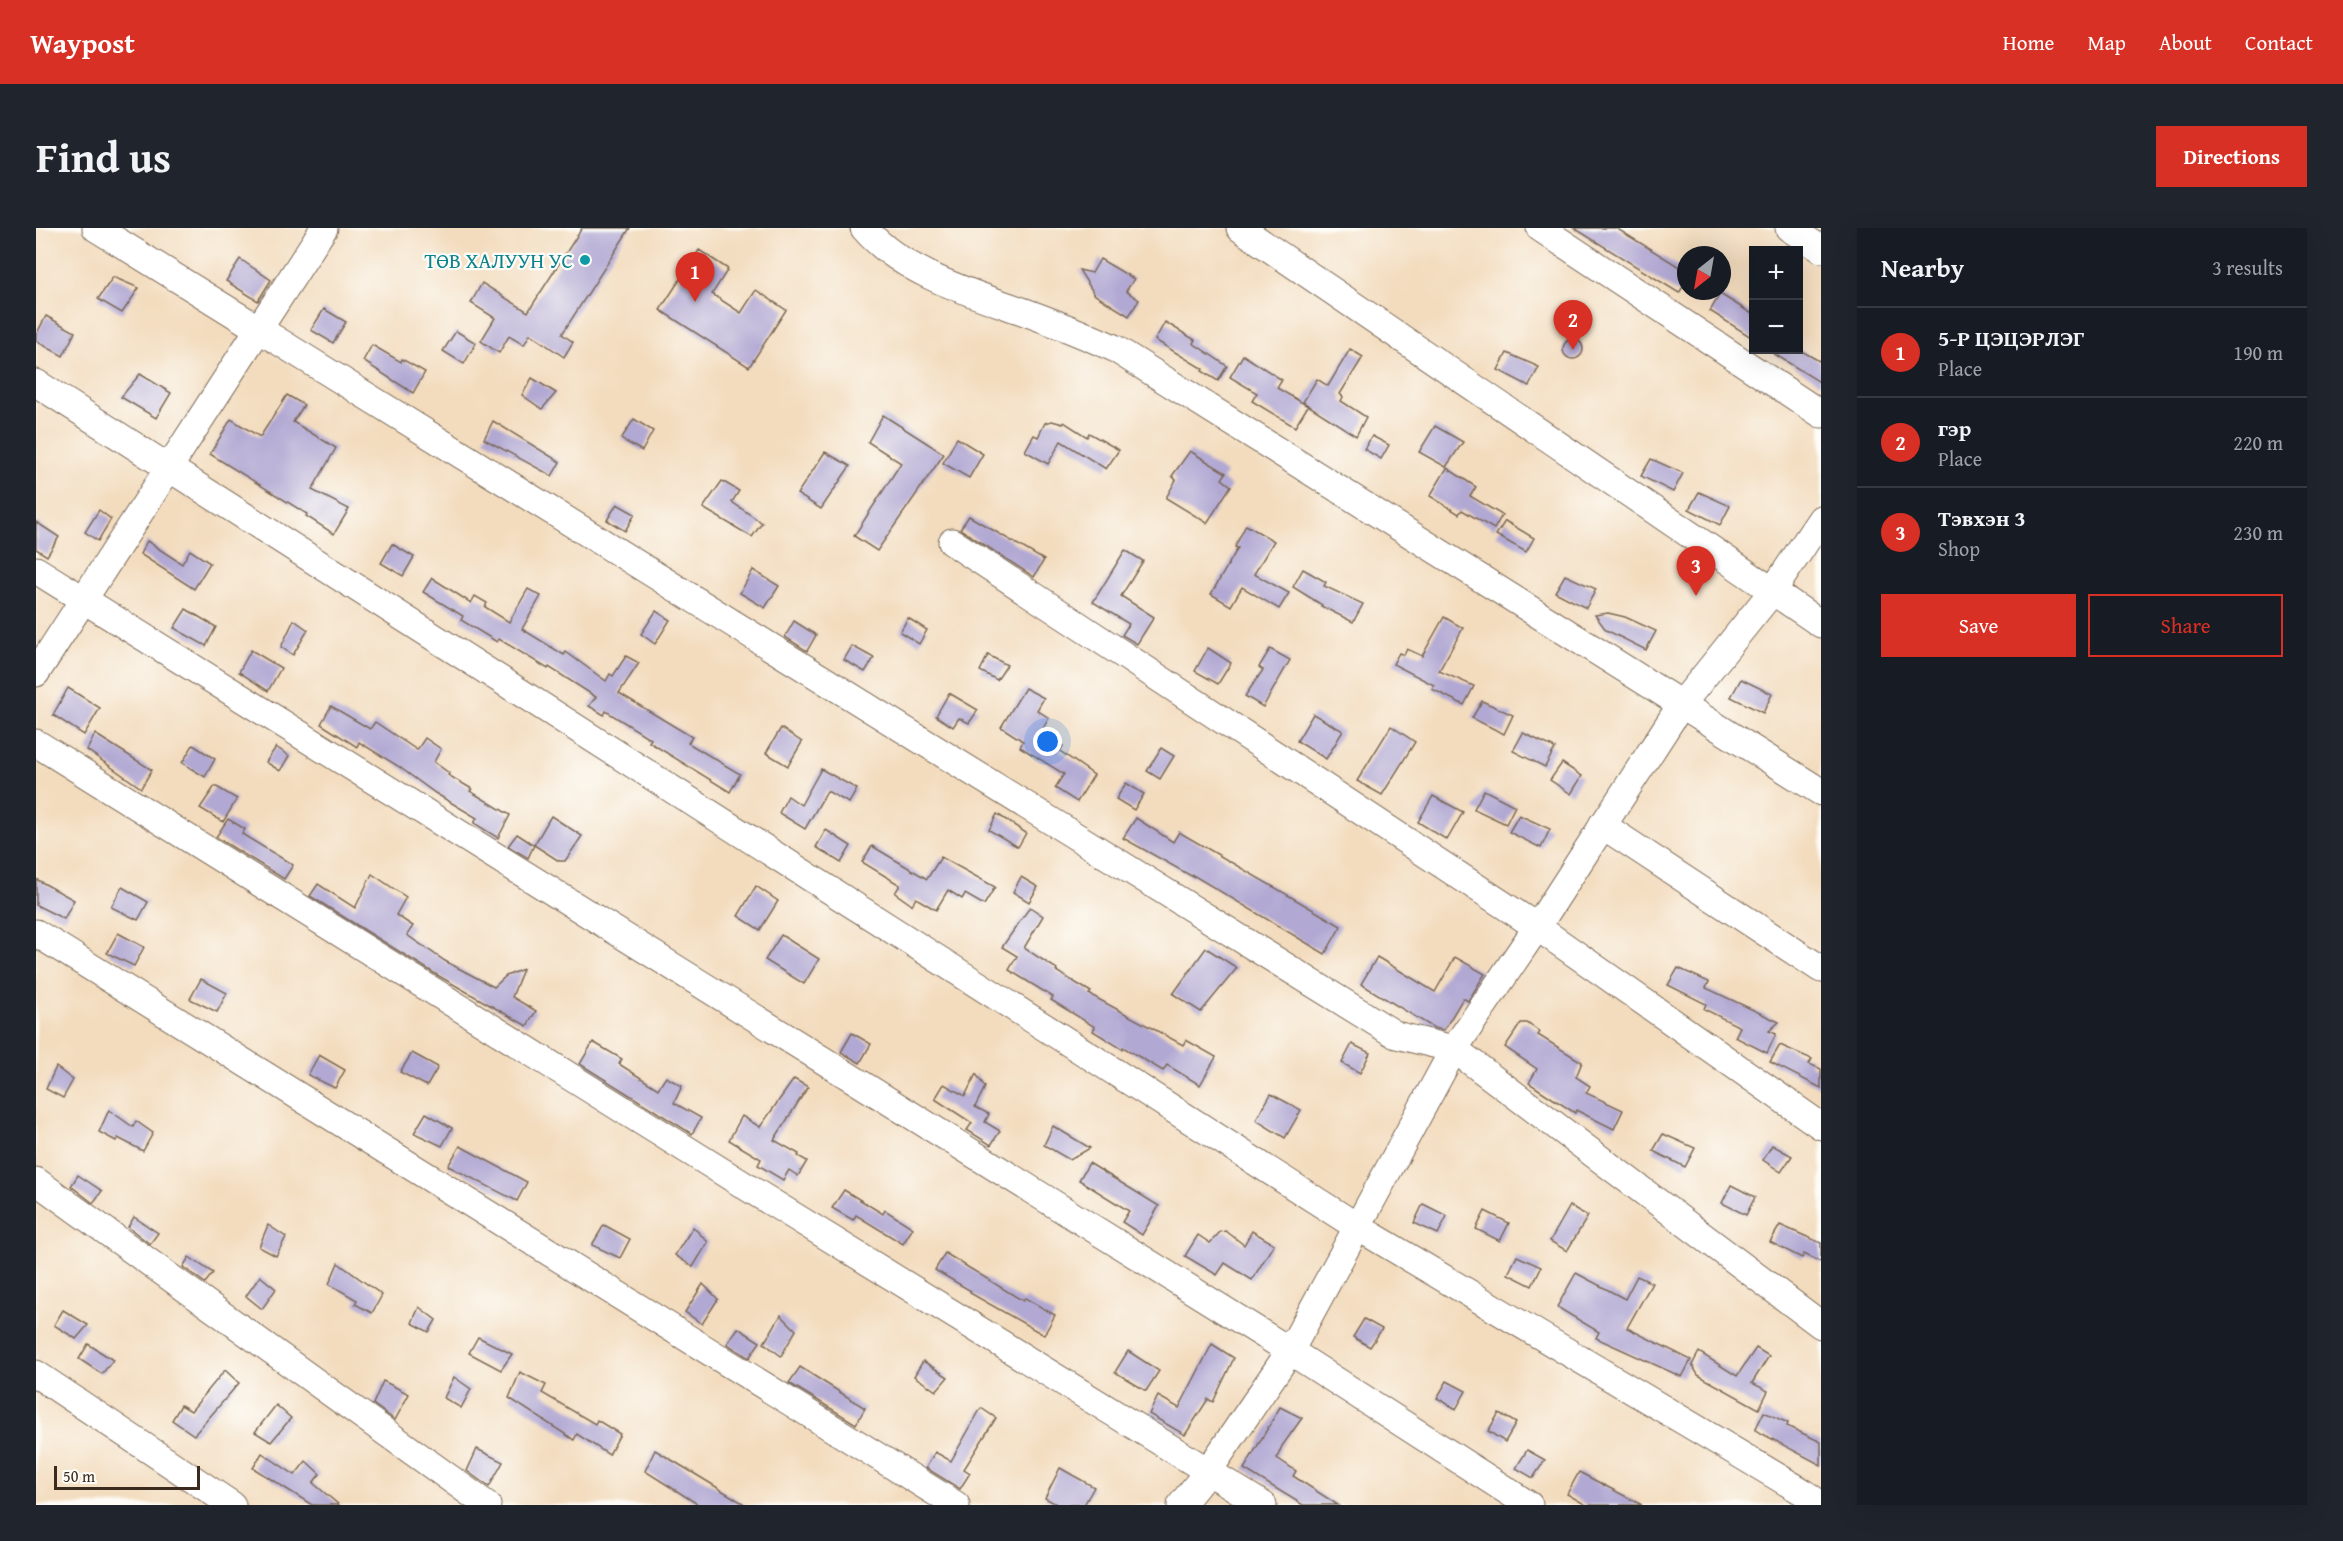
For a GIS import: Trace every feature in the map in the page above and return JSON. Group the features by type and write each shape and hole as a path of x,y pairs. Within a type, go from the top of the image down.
{"street":[{"path":"96,228 1396,1035 1454,1049 1821,1325"},
{"path":"36,673 324,228"},
{"path":"864,228 900,260 962,289 1072,329 1114,348 1821,792"},
{"path":"1240,228 1821,624"},
{"path":"1540,228 1821,414"},
{"path":"1789,228 1821,249"},
{"path":"36,382 1356,1226 1803,1492 1821,1505"},
{"path":"1181,1505 1209,1470 1290,1351 1454,1049 1538,927 1681,705 1772,592 1821,519"},
{"path":"952,542 1538,927 1821,1126"},
{"path":"36,570 1290,1351 1529,1505"},
{"path":"36,743 789,1213 1263,1505"},
{"path":"1602,825 1821,969"},
{"path":"36,933 956,1505"},
{"path":"36,1181 487,1505"},
{"path":"36,1374 232,1505"}],"building":[{"path":"582,228 630,228 562,334 573,342 564,357 530,334 524,345 509,336 499,353 481,341 495,318 471,303 482,283 528,312"},
{"path":"1574,228 1616,228 1677,265 1677,292"},
{"path":"699,250 728,269 712,294 741,313 756,290 786,310 749,367 660,310"},
{"path":"240,259 271,280 258,301 226,281"},
{"path":"1100,259 1134,279 1126,291 1139,300 1129,316 1095,295 1079,270 1092,273"},
{"path":"113,277 139,288 122,313 98,299"},
{"path":"1716,300 1730,300 1749,312 1749,336 1710,311"},
{"path":"324,309 346,322 333,343 311,330"},
{"path":"46,316 75,332 63,356 36,341 36,335"},
{"path":"1165,322 1195,340 1193,343 1227,366 1218,381 1202,371 1203,369 1155,340"},
{"path":"456,331 476,343 464,364 443,351"},
{"path":"1573,339 1580,342 1583,349 1580,356 1573,359 1566,356 1563,349 1566,342"},
{"path":"372,345 401,362 402,359 425,372 413,393 363,361"},
{"path":"1350,349 1363,357 1340,394 1343,397 1341,401 1366,417 1356,436 1303,402 1317,379 1328,386"},
{"path":"1803,352 1821,362 1821,383 1774,354 1803,354"},
{"path":"1507,353 1539,367 1529,386 1498,370"},
{"path":"1243,355 1282,380 1277,388 1308,406 1295,427 1252,401 1257,393 1230,377"},
{"path":"140,374 171,393 156,418 121,397"},
{"path":"532,378 556,393 542,409 522,395"},
{"path":"287,395 304,405 293,422 336,448 312,490 349,509 334,534 306,516 307,514 210,454 231,419 260,437"},
{"path":"883,415 944,454 877,551 854,536 901,463 868,442"},
{"path":"634,419 653,431 642,451 621,439"},
{"path":"493,421 560,462 552,476 484,439"},
{"path":"1052,421 1063,424 1064,422 1087,437 1089,433 1119,450 1106,469 1061,441 1048,464 1025,451 1034,435 1038,437 1045,423"},
{"path":"1435,426 1463,442 1446,467 1419,452"},
{"path":"1372,436 1389,445 1381,459 1364,449"},
{"path":"957,438 983,454 969,478 943,463"},
{"path":"1190,451 1226,473 1222,479 1231,486 1207,523 1166,498 1176,480 1172,476"},
{"path":"825,452 850,466 821,509 797,494"},
{"path":"1651,459 1683,473 1673,492 1641,476"},
{"path":"1447,468 1476,487 1470,496 1502,515 1494,529 1462,510 1459,514 1430,496"},
{"path":"722,481 739,491 732,502 762,523 752,537 703,508"},
{"path":"1699,492 1730,506 1720,525 1689,509"},
{"path":"617,504 635,514 625,531 607,520"},
{"path":"99,510 111,519 98,541 85,532"},
{"path":"969,516 1044,560 1034,577 960,529"},
{"path":"1505,521 1534,538 1526,552 1496,535"},
{"path":"36,522 59,537 47,556 36,549"},
{"path":"1246,525 1274,541 1254,574 1289,593 1279,609 1242,587 1231,606 1211,594 1238,548 1235,547"},
{"path":"147,541 182,564 190,550 210,563 194,589 140,554"},
{"path":"392,544 414,557 403,576 381,563"},
{"path":"1125,550 1143,561 1121,596 1154,617 1137,644 1122,635 1129,624 1093,602"},
{"path":"1303,569 1326,582 1324,586 1363,604 1353,622 1321,606 1293,587"},
{"path":"753,570 779,586 765,608 740,593"},
{"path":"1565,575 1596,589 1586,608 1555,592"},
{"path":"432,578 471,603 475,596 487,603 485,607 509,622 528,589 541,596 522,629 564,655 566,652 606,681 610,674 613,676 626,656 639,663 619,693 692,737 688,743 740,774 730,792 649,742 651,739 606,711 604,715 589,706 596,697 549,667 548,669 499,639 497,642 461,620 463,616 423,592"},
{"path":"186,609 216,627 206,646 174,628"},
{"path":"656,611 670,620 655,644 641,634"},
{"path":"1608,613 1625,617 1656,631 1646,650 1606,630 1595,615"},
{"path":"1444,617 1463,628 1439,671 1474,686 1464,705 1432,689 1434,685 1393,664 1399,653 1404,655 1407,649 1422,656"},
{"path":"908,618 927,630 919,644 900,632"},
{"path":"294,620 308,630 293,655 281,647"},
{"path":"794,621 816,635 807,651 785,637"},
{"path":"852,646 874,658 865,672 844,660"},
{"path":"1208,648 1231,663 1218,684 1195,671"},
{"path":"1270,649 1290,660 1263,707 1245,696 1263,670 1259,667"},
{"path":"251,650 281,668 268,691 239,672"},
{"path":"988,655 1007,665 997,680 980,671"},
{"path":"1741,679 1772,694 1763,713 1731,697"},
{"path":"68,688 100,708 84,735 53,715"},
{"path":"1025,688 1044,698 1037,710 1049,718 1041,732 1063,746 1060,751 1094,775 1077,802 1055,788 1064,774 1020,747 1023,741 1001,727"},
{"path":"949,693 978,710 969,723 959,718 953,727 936,716"},
{"path":"1482,701 1513,715 1504,734 1472,718"},
{"path":"331,706 370,729 375,722 417,750 425,738 441,749 434,762 449,773 448,775 472,789 470,791 510,815 498,838 474,823 477,818 435,793 398,766 359,742 357,747 321,724"},
{"path":"1313,714 1343,731 1326,759 1297,741"},
{"path":"1391,726 1415,742 1382,795 1357,781"},
{"path":"781,728 802,742 788,766 766,753"},
{"path":"1523,733 1555,748 1545,767 1513,751"},
{"path":"95,734 152,770 141,788 87,750"},
{"path":"193,745 215,759 205,777 182,763"},
{"path":"276,747 289,756 280,771 266,762"},
{"path":"1161,748 1174,756 1160,779 1147,771"},
{"path":"1562,763 1582,776 1571,794 1550,780"},
{"path":"821,769 857,789 849,803 827,791 805,829 779,813 788,796 801,805"},
{"path":"1126,783 1144,794 1134,810 1116,799"},
{"path":"215,786 237,799 223,822 200,808"},
{"path":"1484,790 1515,806 1506,824 1474,809"},
{"path":"1433,796 1463,812 1447,840 1418,822"},
{"path":"997,814 1026,833 1018,847 989,830"},
{"path":"1519,815 1550,829 1541,848 1509,832"},
{"path":"551,816 582,836 565,861 559,861 534,845"},
{"path":"1136,818 1173,842 1179,832 1341,926 1325,954 1193,875 1193,877 1123,838"},
{"path":"228,819 245,829 242,834 293,865 284,879 216,837"},
{"path":"826,830 851,846 841,863 816,847"},
{"path":"517,834 534,845 528,858 508,846"},
{"path":"872,846 927,879 941,857 995,887 984,905 965,894 962,899 948,890 936,910 916,898 912,905 895,893 900,885 862,862"},
{"path":"372,874 406,897 396,915 413,926 407,935 445,961 494,987 506,976 523,969 512,997 536,1011 527,1026 437,975 310,896 318,884 355,908"},
{"path":"1021,877 1038,887 1029,902 1013,892"},
{"path":"36,879 74,900 64,919 36,905"},
{"path":"756,886 778,901 760,930 738,916"},
{"path":"122,887 148,902 138,920 111,907"},
{"path":"1030,907 1043,916 1024,948 1091,992 1089,994 1183,1045 1186,1040 1216,1057 1200,1085 1167,1065 1163,1071 1123,1047 1122,1049 1093,1031 1095,1027 1051,1000 1053,997 1009,970 1017,956 1002,947"},
{"path":"118,933 144,947 134,966 107,953"},
{"path":"781,935 819,959 804,984 765,960"},
{"path":"1206,948 1237,968 1201,1012 1173,994"},
{"path":"1377,957 1435,992 1455,957 1485,974 1468,1001 1463,998 1444,1030 1434,1028 1361,984"},
{"path":"1678,968 1709,982 1706,988 1779,1022 1769,1031 1776,1034 1767,1053 1735,1037 1740,1027 1704,1009 1706,1004 1668,985"},
{"path":"201,979 227,993 217,1012 190,999"},
{"path":"1521,1023 1527,1023 1540,1032 1538,1035 1582,1062 1576,1077 1590,1086 1586,1093 1623,1110 1614,1129 1576,1110 1575,1113 1529,1083 1537,1069 1505,1047"},
{"path":"852,1033 871,1044 860,1063 841,1052"},
{"path":"593,1042 622,1059 619,1064 658,1089 666,1077 682,1086 674,1103 701,1118 692,1134 580,1064"},
{"path":"1352,1044 1370,1053 1360,1073 1342,1063"},
{"path":"1780,1045 1812,1059 1809,1064 1821,1069 1821,1088 1770,1062"},
{"path":"412,1053 438,1067 427,1086 400,1072"},
{"path":"319,1055 345,1070 335,1088 308,1075"},
{"path":"56,1067 73,1080 63,1098 46,1089"},
{"path":"976,1074 985,1087 975,1107 989,1114 985,1122 1000,1131 991,1145 967,1130 972,1123 935,1099 944,1084 965,1096"},
{"path":"794,1079 808,1087 774,1140 807,1161 798,1176 789,1170 783,1180 758,1165 761,1159 729,1140 742,1116 760,1127"},
{"path":"1271,1094 1301,1110 1285,1138 1256,1120"},
{"path":"109,1110 133,1127 136,1121 153,1133 143,1151 118,1138 116,1141 99,1132"},
{"path":"426,1113 452,1128 442,1146 414,1133"},
{"path":"1053,1126 1090,1148 1070,1160 1044,1145"},
{"path":"1663,1134 1695,1148 1685,1167 1653,1151"},
{"path":"1772,1145 1792,1156 1781,1172 1763,1160"},
{"path":"460,1146 527,1182 517,1201 448,1166"},
{"path":"1089,1163 1159,1206 1142,1235 1122,1222 1129,1211 1079,1180"},
{"path":"78,1175 102,1191 93,1203 71,1186"},
{"path":"1731,1185 1755,1197 1746,1215 1722,1203"},
{"path":"844,1190 883,1214 885,1210 913,1228 903,1244 856,1215 853,1220 832,1208"},
{"path":"1423,1204 1447,1216 1438,1234 1414,1223"},
{"path":"1570,1206 1588,1216 1567,1251 1550,1241"},
{"path":"1485,1211 1509,1223 1500,1241 1476,1229"},
{"path":"134,1217 158,1233 150,1244 128,1227"},
{"path":"268,1225 286,1237 276,1256 259,1247"},
{"path":"604,1225 630,1239 620,1258 592,1245"},
{"path":"1780,1225 1821,1243 1821,1262 1804,1254 1802,1258 1770,1242"},
{"path":"693,1227 708,1242 693,1267 675,1255"},
{"path":"1226,1231 1244,1245 1252,1231 1274,1244 1252,1280 1225,1263 1217,1275 1185,1256 1198,1235 1210,1243 1220,1232"},
{"path":"945,1253 1023,1301 1025,1298 1055,1315 1044,1335 970,1293 971,1291 935,1270"},
{"path":"1517,1256 1541,1267 1532,1286 1508,1274"},
{"path":"189,1257 213,1273 205,1283 183,1267"},
{"path":"338,1263 382,1295 372,1313 355,1304 357,1300 329,1284"},
{"path":"1576,1273 1625,1299 1637,1276 1652,1283 1627,1328 1691,1360 1682,1377 1596,1338 1599,1332 1557,1307"},
{"path":"260,1276 276,1289 262,1309 246,1296"},
{"path":"703,1284 718,1299 702,1324 685,1312"},
{"path":"419,1307 436,1320 429,1332 412,1323"},
{"path":"63,1310 88,1325 76,1339 54,1325"},
{"path":"781,1315 796,1330 781,1356 764,1343"},
{"path":"1364,1319 1382,1329 1370,1347 1353,1337"},
{"path":"738,1328 760,1342 749,1358 727,1344"},
{"path":"478,1337 512,1354 501,1370 469,1353"},
{"path":"88,1344 113,1360 102,1374 79,1359"},
{"path":"1212,1344 1234,1358 1213,1402 1208,1399 1185,1435 1149,1414 1158,1396 1179,1408"},
{"path":"1756,1348 1769,1356 1752,1383 1768,1391 1759,1409 1698,1375 1692,1365 1699,1352 1737,1376"},
{"path":"1128,1351 1159,1371 1146,1391 1115,1372"},
{"path":"923,1361 948,1377 936,1391 914,1376"},
{"path":"800,1367 865,1408 856,1424 789,1383"},
{"path":"225,1370 239,1383 194,1435 172,1420 181,1405 191,1411"},
{"path":"520,1372 546,1385 542,1393 595,1424 597,1420 620,1434 609,1455 577,1434 574,1440 509,1398"},
{"path":"454,1377 471,1389 461,1408 444,1398"},
{"path":"383,1381 409,1394 395,1420 373,1404"},
{"path":"1447,1381 1466,1391 1456,1409 1437,1398"},
{"path":"276,1405 291,1418 271,1442 255,1432"},
{"path":"1280,1407 1302,1418 1282,1446 1277,1458 1296,1471 1293,1476 1338,1505 1303,1505 1244,1469"},
{"path":"981,1408 996,1418 964,1469 970,1473 960,1489 926,1468 935,1452 951,1461"},
{"path":"1764,1412 1821,1442 1821,1465 1755,1430"},
{"path":"1499,1413 1516,1423 1505,1442 1488,1431"},
{"path":"477,1449 503,1462 489,1487 467,1471"},
{"path":"655,1450 746,1505 699,1505 645,1471"},
{"path":"1527,1450 1545,1460 1533,1478 1516,1468"},
{"path":"262,1453 295,1475 306,1461 320,1474 313,1483 339,1505 312,1505 253,1468"},
{"path":"1060,1468 1094,1487 1084,1505 1058,1505 1045,1498"},
{"path":"1579,1472 1642,1505 1586,1505 1567,1494"}],"place":[{"name":"ТӨВ ХАЛУУН УС","path":"585,260"},
{"name":"5-Р ЦЭЦЭРЛЭГ","path":"695,302"},
{"name":"гэр","path":"1573,350"},
{"name":"Тэвхэн 3","path":"1696,596"}]}
